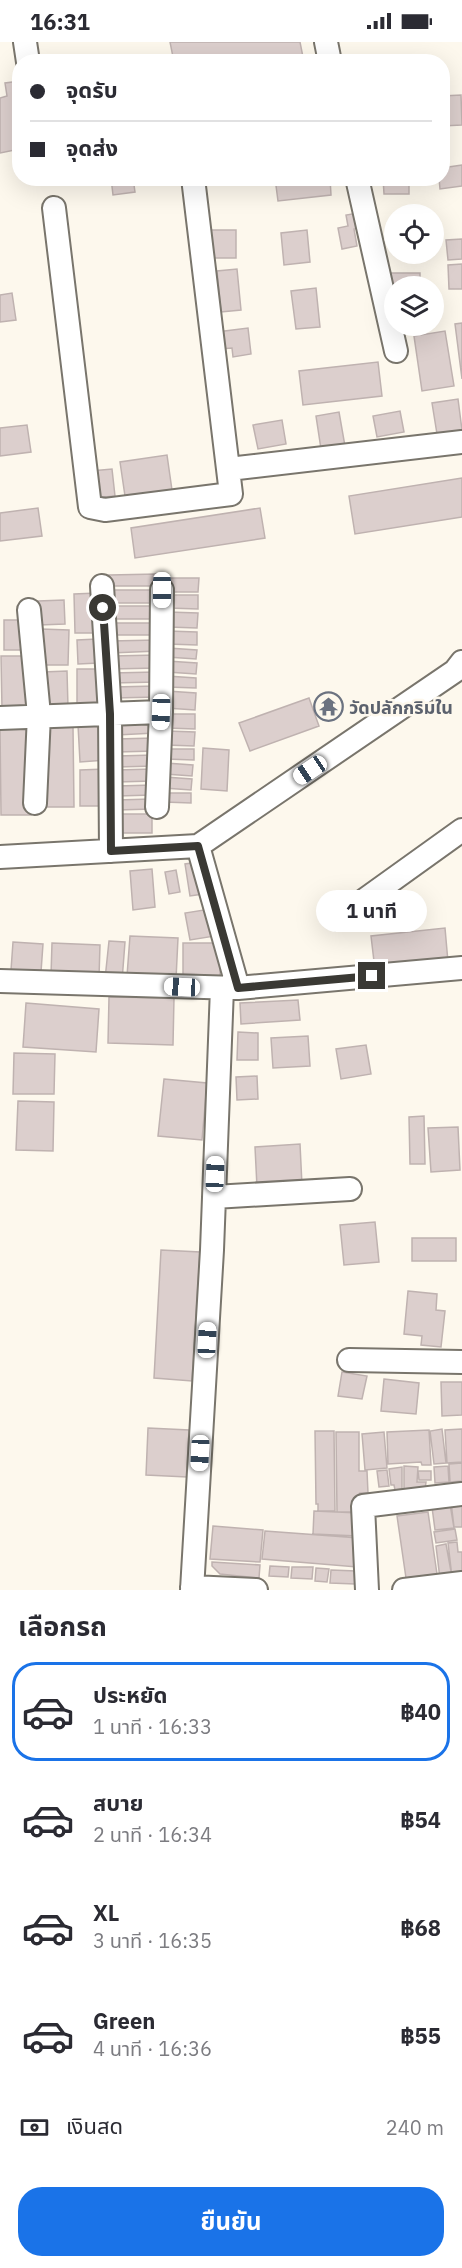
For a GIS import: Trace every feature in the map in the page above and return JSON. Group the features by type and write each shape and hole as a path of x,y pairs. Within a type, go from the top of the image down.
{"street":[{"path":"54,208 90,507 105,510 231,494 195,186"},
{"path":"359,186 396,351"},
{"path":"229,469 462,442"},
{"path":"102,586 110,714 111,851"},
{"path":"157,807 161,712 162,590"},
{"path":"28,610 39,715 35,803"},
{"path":"0,857 198,846 460,672"},
{"path":"0,718 161,712"},
{"path":"338,919 462,830"},
{"path":"198,846 230,988 214,1197 192,1589 256,1590"},
{"path":"0,981 230,988 462,968"},
{"path":"214,1197 350,1189"},
{"path":"349,1360 462,1362"},
{"path":"367,1590 363,1506 462,1494"},
{"path":"404,1590 462,1583"}],"building":[{"path":"170,42 300,42 302,54 172,54"},
{"path":"12,82 12,151 0,153 0,98 7,96 5,83"},
{"path":"461,95 462,125 450,126 450,96"},
{"path":"462,165 462,186 440,189 440,186 450,186 450,167"},
{"path":"112,186 134,186 135,192 113,195"},
{"path":"276,186 330,186 331,195 278,201"},
{"path":"384,186 409,186 409,194 384,194"},
{"path":"358,213 360,228 354,229 357,246 342,249 338,228 348,226 346,215"},
{"path":"210,230 236,230 236,258 210,258"},
{"path":"307,230 310,262 284,265 281,233"},
{"path":"462,239 462,259 448,260 446,240"},
{"path":"462,264 462,289 449,289 448,265"},
{"path":"237,269 241,310 221,312 217,271"},
{"path":"391,273 420,273 420,276 391,276"},
{"path":"316,288 320,327 296,329 291,291"},
{"path":"12,293 16,320 0,322 0,295"},
{"path":"462,323 462,379 455,324"},
{"path":"248,328 251,354 233,357 232,348 220,349 217,332"},
{"path":"444,331 454,386 422,391 414,336 444,336"},
{"path":"378,362 382,396 303,405 299,371"},
{"path":"458,399 462,430 437,434 432,403"},
{"path":"400,411 404,432 377,437 373,416"},
{"path":"339,412 345,446 321,449 316,416"},
{"path":"282,420 286,444 258,449 253,425"},
{"path":"27,425 31,452 0,456 0,428"},
{"path":"167,455 172,490 125,496 120,462"},
{"path":"112,469 115,496 94,498 91,471"},
{"path":"462,478 462,517 355,534 349,496"},
{"path":"38,508 42,536 0,541 0,513"},
{"path":"260,508 265,538 135,558 131,528"},
{"path":"157,574 158,586 109,586 109,575"},
{"path":"168,578 199,578 198,592 168,592"},
{"path":"109,590 157,590 157,603 109,603"},
{"path":"97,593 98,633 75,633 74,594"},
{"path":"168,595 198,595 198,609 168,608"},
{"path":"64,600 65,624 39,625 38,601"},
{"path":"109,606 157,606 157,619 109,619"},
{"path":"168,612 198,613 197,628 168,627"},
{"path":"4,620 26,620 26,650 4,650"},
{"path":"110,623 157,623 157,635 110,635"},
{"path":"41,629 69,630 68,665 40,665"},
{"path":"168,631 197,632 197,645 167,644"},
{"path":"97,639 99,663 78,664 77,640"},
{"path":"157,640 158,651 111,653 111,641"},
{"path":"168,648 197,650 196,659 167,657"},
{"path":"158,655 158,668 111,669 111,656"},
{"path":"1,656 27,656 28,709 2,709"},
{"path":"167,661 197,663 196,674 167,672"},
{"path":"77,669 102,669 102,704 77,704"},
{"path":"67,671 68,707 44,708 43,672"},
{"path":"156,672 157,682 112,683 112,673"},
{"path":"167,676 196,678 196,688 167,687"},
{"path":"156,686 157,697 114,698 113,687"},
{"path":"167,691 196,693 195,710 166,708"},
{"path":"309,698 319,726 250,751 239,723"},
{"path":"167,714 195,714 195,729 167,728"},
{"path":"155,723 155,733 117,735 116,724"},
{"path":"104,724 106,760 80,762 78,725"},
{"path":"28,725 31,815 1,815 0,726"},
{"path":"73,727 74,807 47,807 45,728"},
{"path":"167,731 195,732 194,746 166,745"},
{"path":"154,738 155,751 117,752 117,739"},
{"path":"203,748 229,750 227,791 201,789"},
{"path":"166,749 194,749 194,760 166,759"},
{"path":"154,755 154,766 117,767 117,756"},
{"path":"166,763 193,765 192,776 165,774"},
{"path":"105,769 105,806 80,806 80,770"},
{"path":"153,769 153,781 117,782 117,770"},
{"path":"165,777 192,779 191,790 164,788"},
{"path":"153,785 153,795 117,796 117,786"},
{"path":"164,793 191,793 191,803 164,802"},
{"path":"151,799 152,809 117,810 117,800"},
{"path":"117,814 152,814 152,833 117,833"},
{"path":"198,862 203,894 190,896 185,864"},
{"path":"152,869 155,907 133,910 130,871"},
{"path":"176,870 180,892 169,894 165,872"},
{"path":"210,909 215,936 190,940 185,913"},
{"path":"445,928 448,962 375,970 371,936"},
{"path":"130,936 178,938 176,979 127,976"},
{"path":"109,941 125,942 122,981 105,979"},
{"path":"13,942 43,944 41,972 11,970"},
{"path":"52,943 100,945 99,977 51,975"},
{"path":"183,943 220,943 220,979 183,978"},
{"path":"109,997 174,998 173,1045 108,1043"},
{"path":"298,1000 300,1020 241,1024 240,1003"},
{"path":"26,1003 99,1009 96,1052 23,1047"},
{"path":"238,1032 258,1033 258,1060 237,1060"},
{"path":"308,1036 310,1066 273,1068 271,1038"},
{"path":"366,1045 371,1074 341,1079 336,1049"},
{"path":"14,1053 55,1054 54,1094 13,1094"},
{"path":"257,1076 258,1099 237,1100 236,1077"},
{"path":"164,1079 207,1083 202,1140 158,1136"},
{"path":"18,1101 54,1102 53,1151 16,1150"},
{"path":"424,1116 425,1164 410,1164 409,1117"},
{"path":"458,1127 460,1170 431,1172 428,1128"},
{"path":"300,1144 302,1185 257,1187 255,1147"},
{"path":"375,1222 379,1262 344,1265 340,1225"},
{"path":"412,1238 456,1238 456,1261 412,1261"},
{"path":"161,1250 200,1252 192,1381 154,1378"},
{"path":"408,1291 437,1294 436,1310 445,1311 441,1347 421,1345 422,1336 404,1334"},
{"path":"342,1372 367,1376 362,1399 338,1396"},
{"path":"384,1379 419,1383 416,1414 381,1411"},
{"path":"441,1382 462,1382 462,1415 442,1416"},
{"path":"148,1428 189,1430 187,1477 146,1475"},
{"path":"442,1429 446,1463 434,1464 430,1431"},
{"path":"462,1429 462,1462 447,1463 445,1430"},
{"path":"429,1430 431,1465 422,1465 421,1462 388,1464 387,1432"},
{"path":"315,1431 334,1431 335,1511 318,1511 318,1504 316,1504"},
{"path":"336,1432 359,1432 359,1471 367,1471 368,1493 360,1493 360,1512 337,1512"},
{"path":"384,1432 387,1468 365,1470 362,1434"},
{"path":"462,1463 462,1481 450,1482 449,1464"},
{"path":"404,1466 418,1467 417,1482 426,1482 425,1490 404,1489"},
{"path":"448,1466 449,1482 435,1483 434,1467"},
{"path":"402,1467 402,1489 395,1490 394,1485 391,1485 389,1469"},
{"path":"387,1470 389,1486 379,1487 377,1471"},
{"path":"418,1471 431,1471 431,1480 419,1480"},
{"path":"462,1501 462,1527 454,1527 451,1502"},
{"path":"450,1504 454,1528 435,1530 432,1507"},
{"path":"314,1511 359,1513 358,1536 313,1534"},
{"path":"428,1512 437,1574 406,1578 397,1516"},
{"path":"213,1526 263,1530 260,1562 210,1559"},
{"path":"455,1529 457,1540 436,1543 434,1532"},
{"path":"265,1531 359,1538 357,1567 262,1559"},
{"path":"457,1542 458,1552 462,1552 462,1576 452,1577 448,1543"},
{"path":"446,1544 452,1577 440,1579 436,1546"},
{"path":"212,1562 260,1565 259,1578 220,1574 212,1566"},
{"path":"270,1566 289,1567 288,1577 269,1576"},
{"path":"292,1567 313,1567 312,1579 291,1578"},
{"path":"316,1568 329,1569 327,1582 315,1581"},
{"path":"331,1570 356,1571 355,1584 330,1583"}],"place":[{"name":"วัดปลักกริมใน","path":"328,707"}],"route":[{"path":"103,608 110,714 111,851 198,846 238,988 372,976"}]}
